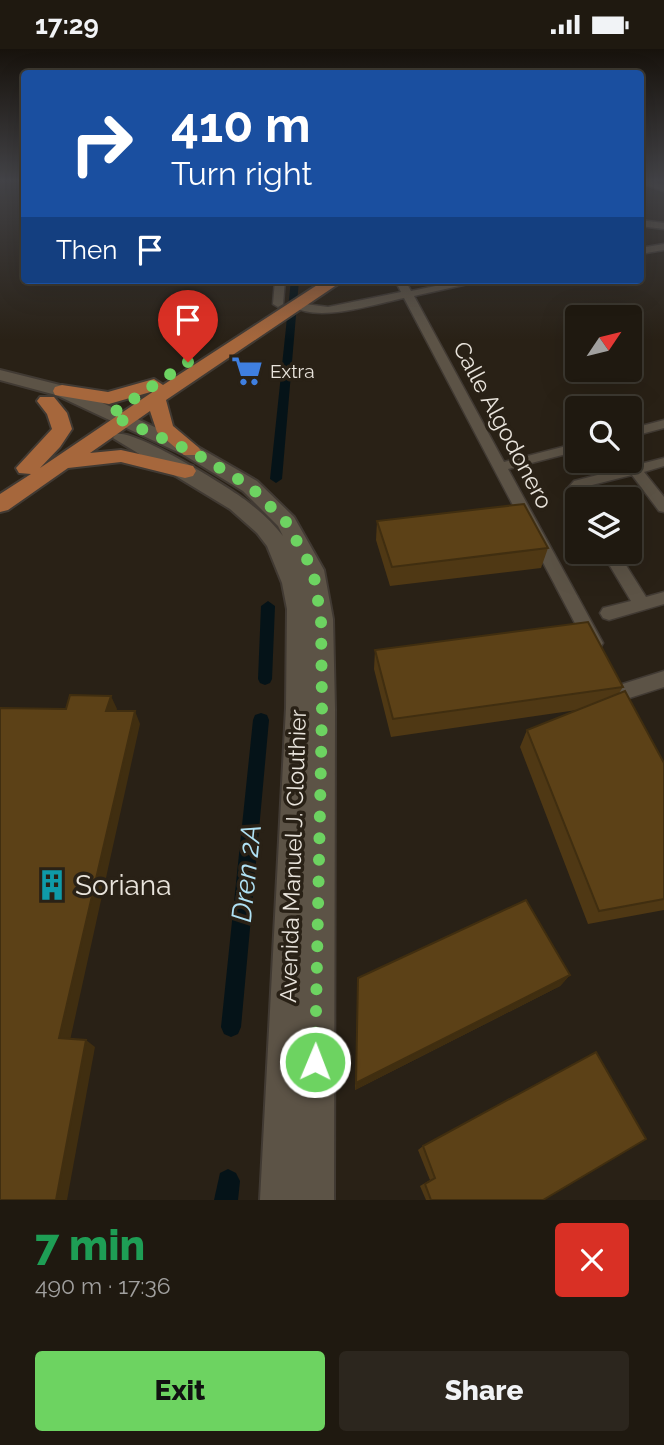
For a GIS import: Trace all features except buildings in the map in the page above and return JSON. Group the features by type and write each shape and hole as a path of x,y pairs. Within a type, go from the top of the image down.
{"main road":[{"path":"0,485 110,423 309,284"},
{"path":"27,468 53,443 62,429 54,396 109,398 155,392 271,323 288,299 326,284"},
{"name":"Avenida Manuel J. Clouthier","path":"0,375 54,396 188,461 250,486 286,522 313,570 318,595 322,709 313,1200"},
{"name":"Avenida Manuel J. Clouthier","path":"0,388 54,396"},
{"path":"155,392 164,428 188,461"},
{"path":"0,505 65,463 110,423"},
{"path":"65,463 121,456 188,461"},
{"name":"Avenida Manuel J. Clouthier","path":"188,461 265,528 287,563 295,583 299,609 299,708 281,1200"}],"street":[{"path":"644,251 662,250"},
{"path":"288,299 328,310 403,287 436,284"},
{"name":"Calle Algodonero","path":"403,287 601,657"},
{"path":"642,430 664,424"},
{"path":"500,467 565,450"},
{"path":"642,467 664,462"},
{"path":"577,487 579,484 620,473"},
{"path":"638,473 664,507"},
{"path":"617,564 642,604"},
{"path":"608,614 664,598"},
{"path":"620,693 664,679"}],"waterway":[{"name":"Dren 2A","path":"276,479 295,284"},
{"name":"Dren 2A","path":"265,679 268,606"},
{"name":"Dren 2A","path":"231,1027 261,720"},
{"name":"Dren 2A","path":"226,1200 228,1181"}],"place":[{"name":"Extra","path":"247,371"},
{"name":"Soriana","path":"52,885"}],"route":[{"path":"188,362 110,415 191,451 250,486 286,522 301,544 313,570 318,595 321,619 322,709 315,1062"}]}
